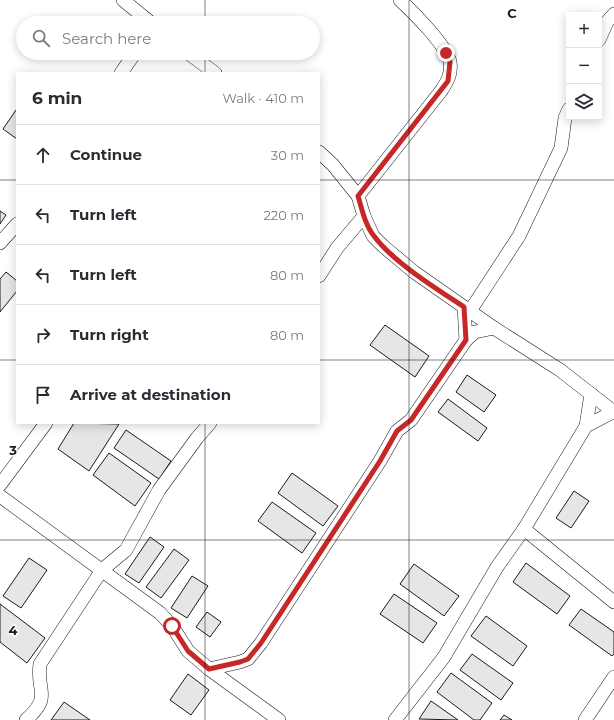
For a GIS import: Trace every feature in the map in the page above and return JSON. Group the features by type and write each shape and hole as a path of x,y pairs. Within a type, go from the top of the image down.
{"street":[{"path":"123,0 142,16"},
{"path":"358,196 441,91 448,81 450,72 450,62 446,53 416,14 400,0"},
{"path":"602,33 607,22 614,14"},
{"path":"122,72 130,60"},
{"path":"197,60 214,72"},
{"path":"466,340 467,309 519,236 561,148 566,118"},
{"path":"320,153 333,165 358,196 364,216 373,236 384,246 414,272 494,328 560,370 614,412 586,426"},
{"path":"320,274 337,248 364,216"},
{"path":"0,243 16,225"},
{"path":"209,669 248,659 261,643 380,461 397,431 411,420 466,340 475,332 494,328"},
{"path":"395,720 444,657 497,567 524,529 586,426 590,394"},
{"path":"0,485 45,424"},
{"path":"26,720 36,710 42,699 42,689 38,677 40,664 102,570 126,550 159,490 209,424"},
{"path":"0,496 160,612 172,626 188,651 209,669 279,720"},
{"path":"524,529 614,602"},
{"path":"585,720 614,677"}],"building":[{"path":"16,110 16,138 3,129"},
{"path":"0,211 6,215 0,224"},
{"path":"6,272 16,280 16,292 0,312 0,279"},
{"path":"385,325 429,356 415,377 370,345"},
{"path":"467,375 496,395 484,412 456,392"},
{"path":"448,399 487,428 478,441 438,412"},
{"path":"73,424 119,424 89,471 58,449"},
{"path":"126,430 171,461 159,479 114,448"},
{"path":"109,453 151,483 135,506 93,475"},
{"path":"292,473 338,506 323,526 278,493"},
{"path":"574,491 589,501 571,528 556,518"},
{"path":"272,502 316,533 302,553 258,521"},
{"path":"150,537 164,547 139,583 125,574"},
{"path":"174,549 189,560 161,598 146,587"},
{"path":"29,558 47,570 21,608 3,596"},
{"path":"526,563 570,596 557,614 513,582"},
{"path":"414,564 459,596 444,616 400,584"},
{"path":"192,576 208,586 187,618 171,608"},
{"path":"394,594 437,623 423,643 380,614"},
{"path":"0,604 45,638 27,663 0,642"},
{"path":"581,609 614,632 614,654 612,656 569,625"},
{"path":"207,612 221,622 210,637 196,627"},
{"path":"486,616 527,646 513,666 471,636"},
{"path":"472,654 513,683 501,700 460,670"},
{"path":"451,673 492,703 480,720 474,720 437,692"},
{"path":"188,674 209,690 191,715 170,700"},
{"path":"431,701 458,720 419,719"},
{"path":"64,702 90,720 51,720"},
{"path":"504,715 512,720 500,720"}],"route":[{"path":"172,626 188,651 209,669 248,659 261,643 380,461 397,431 411,420 466,340 464,307 414,272 373,236 364,216 358,196 448,81 450,62 446,53"}]}
